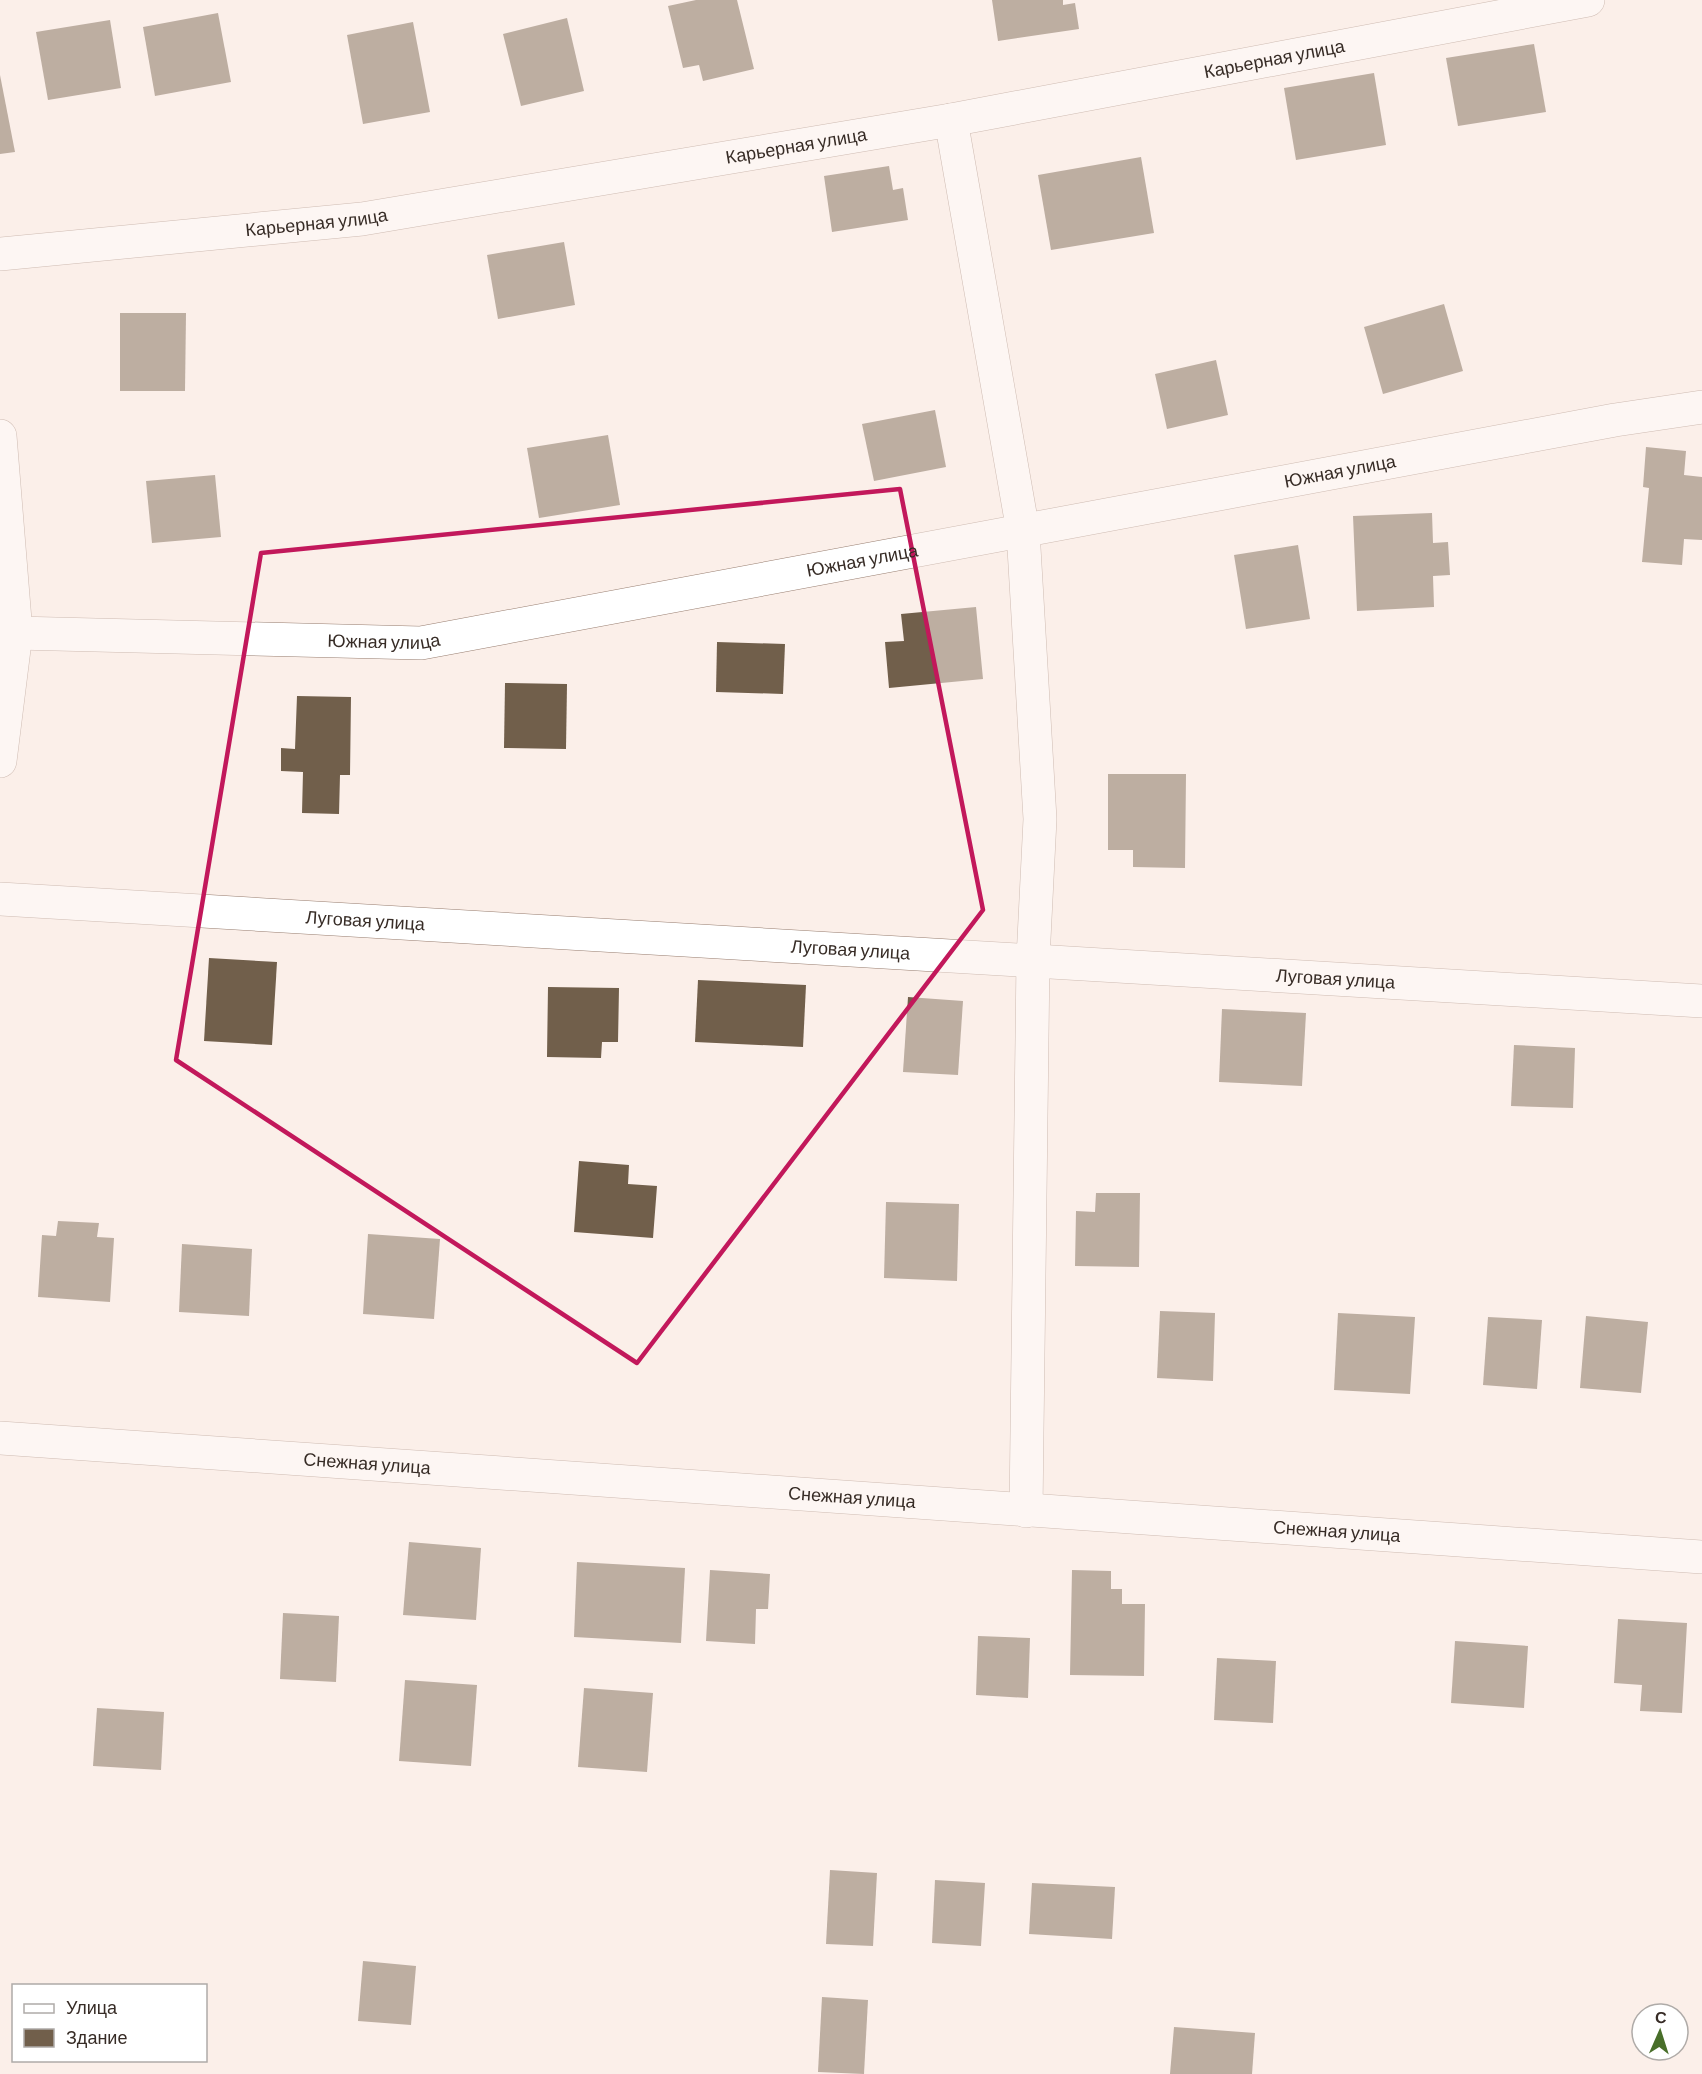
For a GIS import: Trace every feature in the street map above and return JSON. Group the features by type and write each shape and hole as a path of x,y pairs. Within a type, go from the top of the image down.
{"street":[{"name":"Карьерная улица","path":"0,254 362,219 951,120 1588,0"},
{"path":"951,120 1023,531 1040,819 1033,959 1026,1511"},
{"name":"Южная улица","path":"16,633 421,644 1604,422 1702,407"},
{"path":"0,436 16,633 3,714 0,761"},
{"name":"Луговая улица","path":"0,899 1033,959 1702,1001"},
{"name":"Снежная улица","path":"0,1438 1702,1557"}],"highlighted area":[{"path":"900,489 983,910 637,1363 176,1060 261,553"}],"building":[{"path":"696,0 737,0 754,69 703,81 699,65 683,68 668,6"},
{"path":"992,0 1063,0 1063,5 1075,3 1079,29 998,41"},
{"path":"218,13 231,82 155,96 143,27"},
{"path":"567,18 584,91 521,106 503,34"},
{"path":"110,20 121,88 48,100 36,32"},
{"path":"413,22 430,112 363,124 347,35"},
{"path":"1534,44 1546,112 1458,126 1446,58"},
{"path":"1374,73 1386,145 1296,160 1284,88"},
{"path":"0,75 15,152 0,154"},
{"path":"1141,157 1154,233 1051,250 1038,175"},
{"path":"889,166 893,190 903,188 908,220 832,232 824,176"},
{"path":"564,242 575,305 498,319 487,255"},
{"path":"1444,304 1463,371 1383,394 1364,327"},
{"path":"120,313 186,313 185,391 120,391"},
{"path":"1216,360 1228,415 1167,429 1155,374"},
{"path":"935,410 946,467 874,481 862,424"},
{"path":"608,435 620,505 539,518 527,448"},
{"path":"1646,447 1686,451 1684,475 1702,477 1702,540 1684,539 1682,565 1642,562 1649,488 1643,487"},
{"path":"215,475 221,537 152,543 146,481"},
{"path":"1432,513 1433,543 1448,542 1450,575 1433,576 1434,607 1357,611 1353,516"},
{"path":"1298,545 1310,619 1246,629 1234,555"},
{"path":"976,607 983,679 889,688 885,642 904,641 901,614"},
{"path":"717,642 785,644 783,694 716,692"},
{"path":"505,683 567,684 566,749 504,748"},
{"path":"297,696 351,697 350,775 340,775 339,814 302,813 303,772 281,771 281,748 295,749"},
{"path":"1108,774 1186,774 1185,868 1133,867 1133,850 1108,850"},
{"path":"209,958 277,962 272,1045 204,1041"},
{"path":"698,980 806,985 803,1047 695,1042"},
{"path":"548,987 619,988 618,1042 602,1042 601,1058 547,1057"},
{"path":"908,997 963,1001 958,1075 903,1072"},
{"path":"1222,1009 1306,1013 1302,1086 1219,1082"},
{"path":"1514,1045 1575,1048 1573,1108 1511,1106"},
{"path":"579,1161 629,1165 628,1184 657,1186 653,1238 574,1232"},
{"path":"1096,1193 1140,1193 1139,1267 1075,1266 1076,1211 1095,1212"},
{"path":"886,1202 959,1204 957,1281 884,1278"},
{"path":"58,1221 99,1223 97,1237 114,1238 110,1302 38,1297 42,1235 56,1236"},
{"path":"368,1234 440,1239 434,1319 363,1314"},
{"path":"182,1244 252,1249 249,1316 179,1312"},
{"path":"1160,1311 1215,1313 1213,1381 1157,1378"},
{"path":"1338,1313 1415,1317 1410,1394 1334,1390"},
{"path":"1586,1316 1648,1322 1641,1393 1580,1388"},
{"path":"1488,1317 1542,1320 1537,1389 1483,1385"},
{"path":"409,1542 481,1548 476,1620 403,1615"},
{"path":"577,1562 685,1568 681,1643 574,1637"},
{"path":"710,1570 770,1574 768,1609 756,1609 755,1644 706,1641"},
{"path":"1072,1570 1111,1571 1111,1589 1122,1589 1122,1604 1145,1604 1144,1676 1070,1675"},
{"path":"283,1613 339,1616 336,1682 280,1679"},
{"path":"1618,1619 1687,1623 1682,1713 1640,1711 1642,1685 1614,1683"},
{"path":"978,1636 1030,1638 1028,1698 976,1695"},
{"path":"1455,1641 1528,1646 1524,1708 1451,1703"},
{"path":"1217,1658 1276,1661 1273,1723 1214,1720"},
{"path":"405,1680 477,1685 471,1766 399,1761"},
{"path":"584,1688 653,1693 647,1772 578,1767"},
{"path":"97,1708 164,1712 161,1770 93,1766"},
{"path":"830,1870 877,1873 873,1946 826,1944"},
{"path":"935,1880 985,1883 981,1946 932,1943"},
{"path":"1032,1883 1115,1887 1112,1939 1029,1934"},
{"path":"363,1961 416,1966 411,2025 358,2021"},
{"path":"822,1997 868,2000 864,2074 818,2072"},
{"path":"1174,2027 1255,2033 1252,2074 1170,2074"}]}
